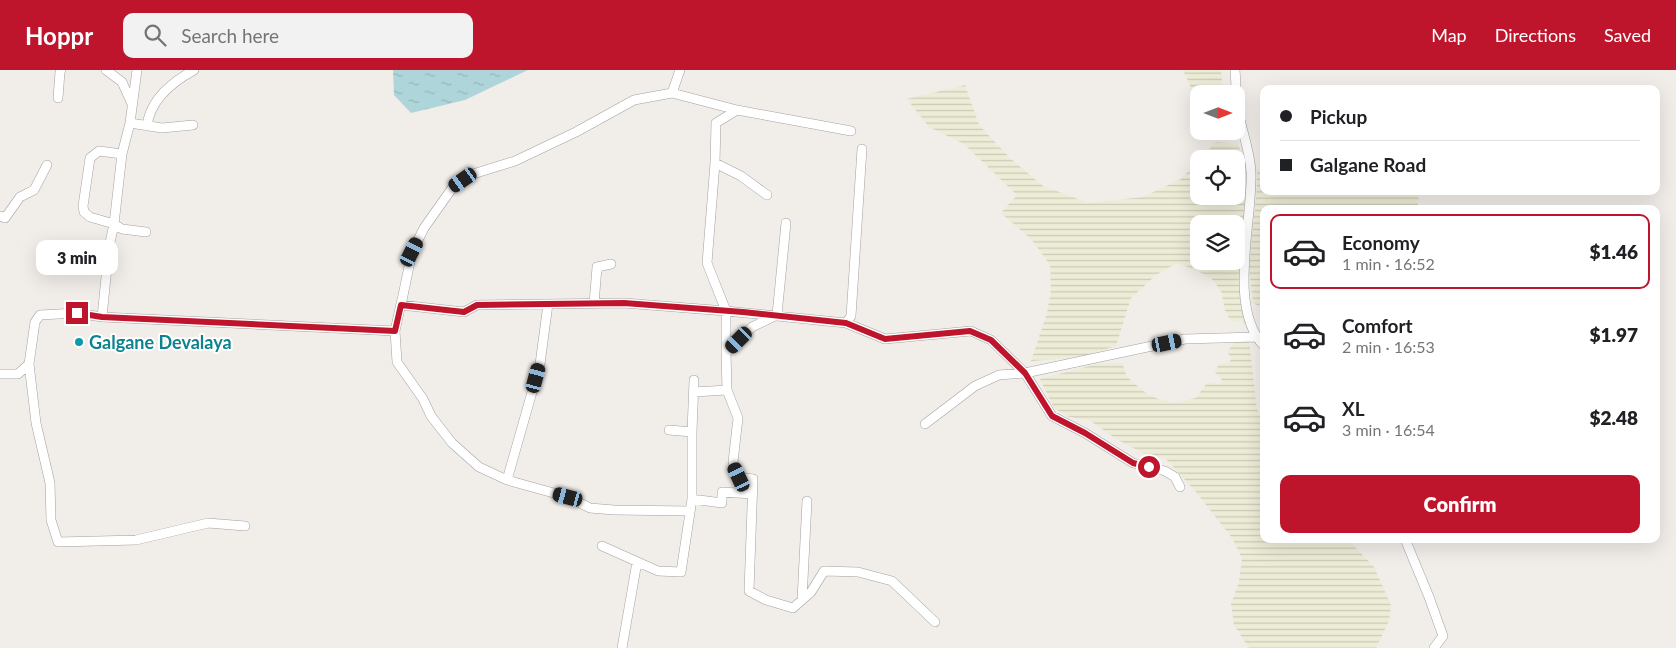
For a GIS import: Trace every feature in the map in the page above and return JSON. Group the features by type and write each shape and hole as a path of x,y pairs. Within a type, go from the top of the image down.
{"street":[{"path":"58,98 60,72 62,70"},
{"path":"106,70 122,82 132,104"},
{"path":"102,317 109,247 114,224 122,154 130,123 137,70"},
{"path":"147,126 148,115 153,104 184,75 194,70"},
{"path":"672,93 680,70"},
{"path":"1235,70 1237,104 1251,171 1244,283 1246,305 1255,337 1260,342"},
{"path":"401,305 412,252 424,228 454,187 473,174 515,161 576,132 634,100 672,93 737,110 851,130"},
{"path":"737,110 716,123 715,163 707,263 726,311 727,390 738,418 733,462 739,477 753,478 749,591 766,600 793,608 812,592 824,571 858,572 892,581 935,622"},
{"path":"130,123 162,128 193,125"},
{"path":"846,323 851,316 862,149"},
{"path":"122,154 99,151 90,158 83,206 84,212 90,217 114,224 122,229 146,232"},
{"path":"715,163 741,176 767,195"},
{"path":"0,216 6,218 20,197 34,190 47,166"},
{"path":"441,205 413,249 395,331 397,362 423,399 430,416 452,443 479,468 507,480 568,497 590,508 690,511"},
{"path":"777,315 786,223"},
{"path":"594,304 597,268 611,264"},
{"path":"401,305 464,312 477,305 624,303 777,315 846,323 885,339 970,331 991,340 1025,373 1052,416 1085,433 1133,463 1165,471 1175,477 1180,487"},
{"path":"507,480 540,364 548,304"},
{"path":"245,526 208,523 136,540 58,542 51,520 50,483 36,423 30,364 35,322 40,315 77,313 102,317 395,331"},
{"path":"726,353 752,327 777,315"},
{"path":"925,424 975,386 999,375 1025,373 1185,340 1255,337"},
{"path":"0,374 18,374 30,364"},
{"path":"602,546 658,571 681,572 692,499 694,380"},
{"path":"694,392 727,390"},
{"path":"669,430 692,432"},
{"path":"692,499 722,503 722,492 753,494"},
{"path":"802,600 807,501"},
{"path":"1407,543 1429,597 1442,636 1434,648"},
{"path":"622,648 637,562"}],"green space":[{"path":"1183,70 1221,70 1222,85 1190,85"},
{"path":"965,85 979,125 1011,159 1043,186 1089,203 1143,197 1181,179 1190,170 1190,205 1245,205 1244,215 1190,215 1190,268 1177,263 1156,275 1131,298 1116,346 1081,357 1031,361 1047,313 1051,290 1050,265 1031,239 1001,213 1017,195 964,144 929,127 907,99"},
{"path":"1216,142 1238,144 1240,150 1208,150"},
{"path":"1257,169 1260,169 1260,195 1417,195 1419,200 1418,205 1260,205 1259,306 1253,303 1249,267"},
{"path":"1195,270 1243,270 1243,312 1246,324 1241,321 1234,322 1229,318 1225,310 1221,291 1213,280"},
{"path":"1236,340 1249,341 1257,409 1260,417 1260,543 1352,544 1374,567 1391,605 1389,621 1376,648 1249,648 1234,625 1231,604 1239,582 1242,558 1232,538 1196,492 1166,459 1145,454 1118,440 1089,420 1069,417 1054,408 1040,379 1097,364 1122,363 1127,377 1147,394 1175,403 1196,398 1207,383 1220,384 1222,380 1215,372 1219,364 1229,362 1232,359 1227,352"}],"water":[{"path":"393,70 528,70 465,100 411,113 394,95"}],"place":[{"name":"Galgane Devalaya","path":"79,342"}],"route":[{"path":"77,313 102,317 395,331 401,305 464,312 477,305 624,303 777,315 846,323 885,339 970,331 991,340 1025,373 1052,416 1085,433 1133,463 1149,467"}]}
